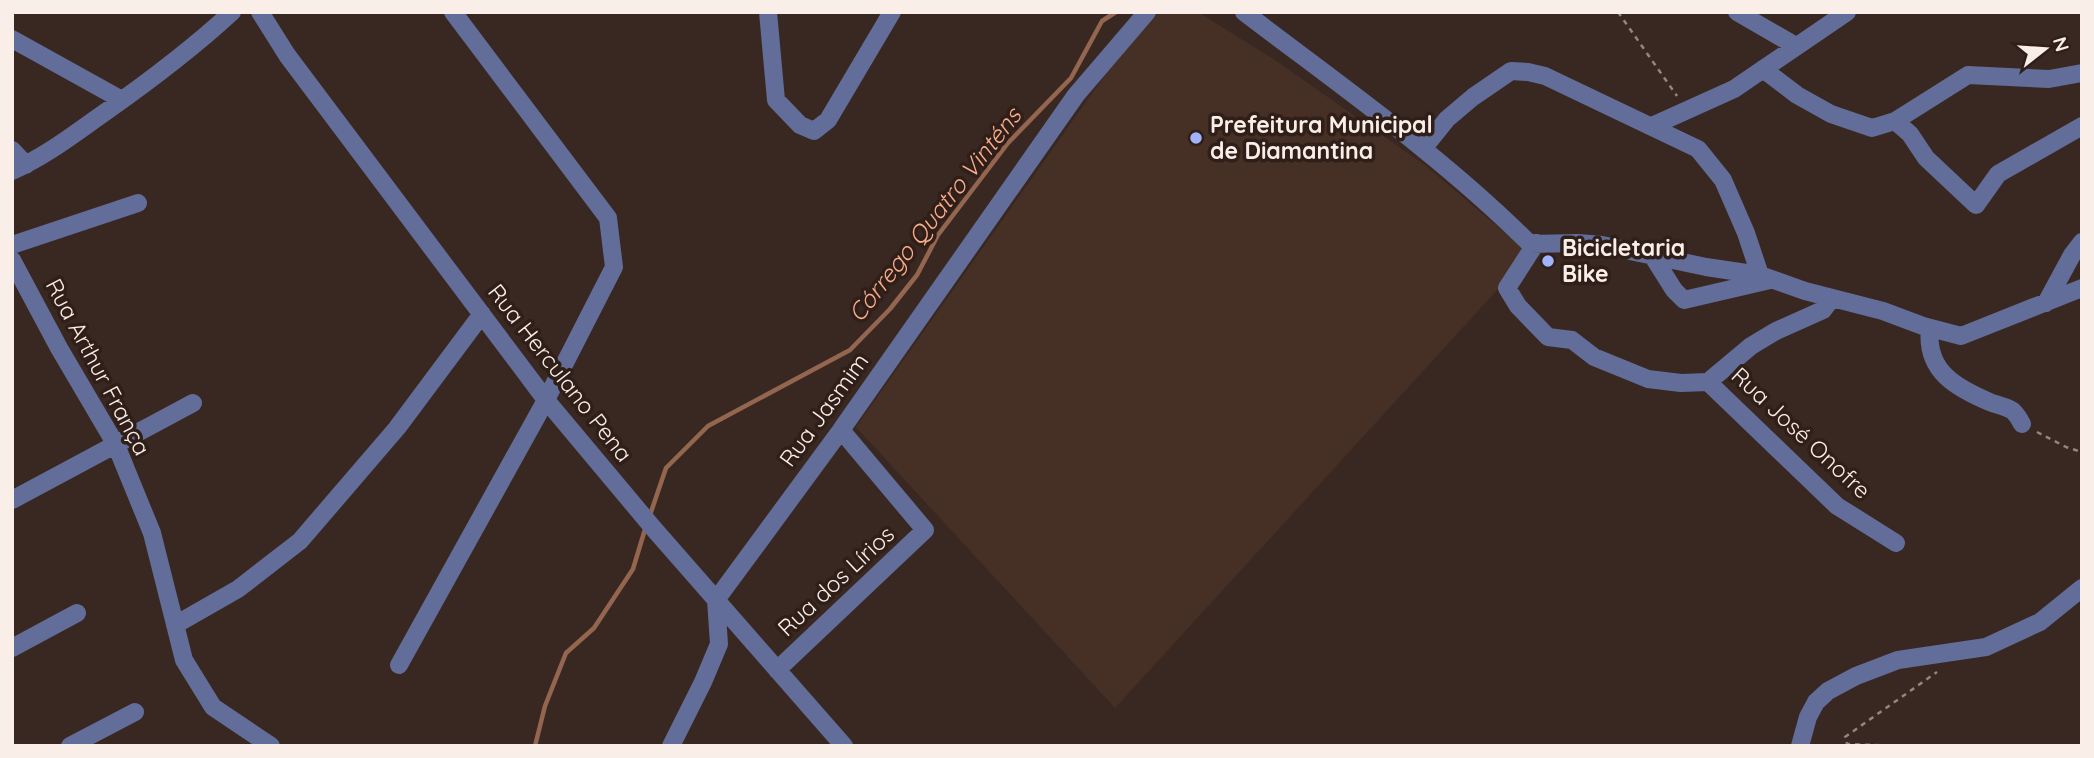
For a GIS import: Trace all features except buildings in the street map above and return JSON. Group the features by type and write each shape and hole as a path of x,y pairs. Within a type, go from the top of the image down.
{"street":[{"path":"12,150 19,168 56,148 122,100 212,21 232,12"},
{"name":"Rua Herculano Pena","path":"260,12 287,55 546,400 654,529 844,746"},
{"path":"399,665 546,400 614,267 608,218 453,12"},
{"path":"768,12 776,100 800,125 814,131 828,120 892,12"},
{"name":"Rua Jasmim","path":"716,600 841,430 1076,95 1147,12"},
{"path":"1244,12 1423,149 1530,244 1578,243 1766,277 1961,336 2080,289"},
{"path":"1737,12 1796,46"},
{"path":"1652,126 1734,89 1847,12"},
{"path":"15,45 122,100"},
{"path":"1763,69 1831,114 1872,128 1895,121 1968,75 2049,79 2082,73"},
{"path":"1423,149 1447,119 1511,71 1545,76 1699,149 1723,180 1766,277"},
{"path":"1895,121 1910,135 1926,158 1976,205 1998,174 2082,126"},
{"path":"12,245 138,202"},
{"path":"2046,303 2082,242"},
{"name":"Rua José Onofre","path":"1536,243 1507,288 1518,306 1548,337 1572,340 1594,357 1648,379 1681,383 1708,382 1751,346 1776,331 1823,310 1832,298"},
{"path":"1652,255 1674,290 1684,300 1766,277"},
{"name":"Rua Arthur França","path":"12,260 59,348 116,445 152,533 184,660 213,707 271,746"},
{"path":"175,625 238,589 300,541 397,428 482,314"},
{"path":"1930,328 1933,359 1944,377 1989,402 2012,410 2022,424"},
{"name":"Rua José Onofre","path":"1708,382 1837,506 1896,543"},
{"path":"12,500 193,403"},
{"name":"Rua dos Lírios","path":"777,670 925,530 841,430"},
{"path":"1800,746 1808,717 1816,702 1828,691 1856,676 1898,660 1986,647 2040,622 2082,588"},
{"path":"671,746 719,644 716,600"},
{"path":"12,648 77,613"},
{"path":"70,746 94,741 135,712"}],"path":[{"path":"1618,12 1687,110"},
{"path":"2022,424 2066,447 2082,452"},
{"path":"1900,746 1847,744 1845,737 1909,692"}],"shaded area":[{"path":"1156,12 1198,12 1275,60 1426,166 1523,248 1499,288 1115,708 856,427 1139,27"}],"waterway":[{"name":"Córrego Quatro Vinténs","path":"650,515 666,468 708,426 850,350 890,309 917,275 938,235 1008,143 1071,78 1102,21 1116,12"},
{"name":"Córrego Quatro Vinténs","path":"535,746 545,706 566,653 594,628 633,569 646,526"}],"place":[{"name":"Prefeitura Municipal de Diamantina","path":"1196,138"},
{"name":"Bicicletaria Bike","path":"1548,261"}]}
